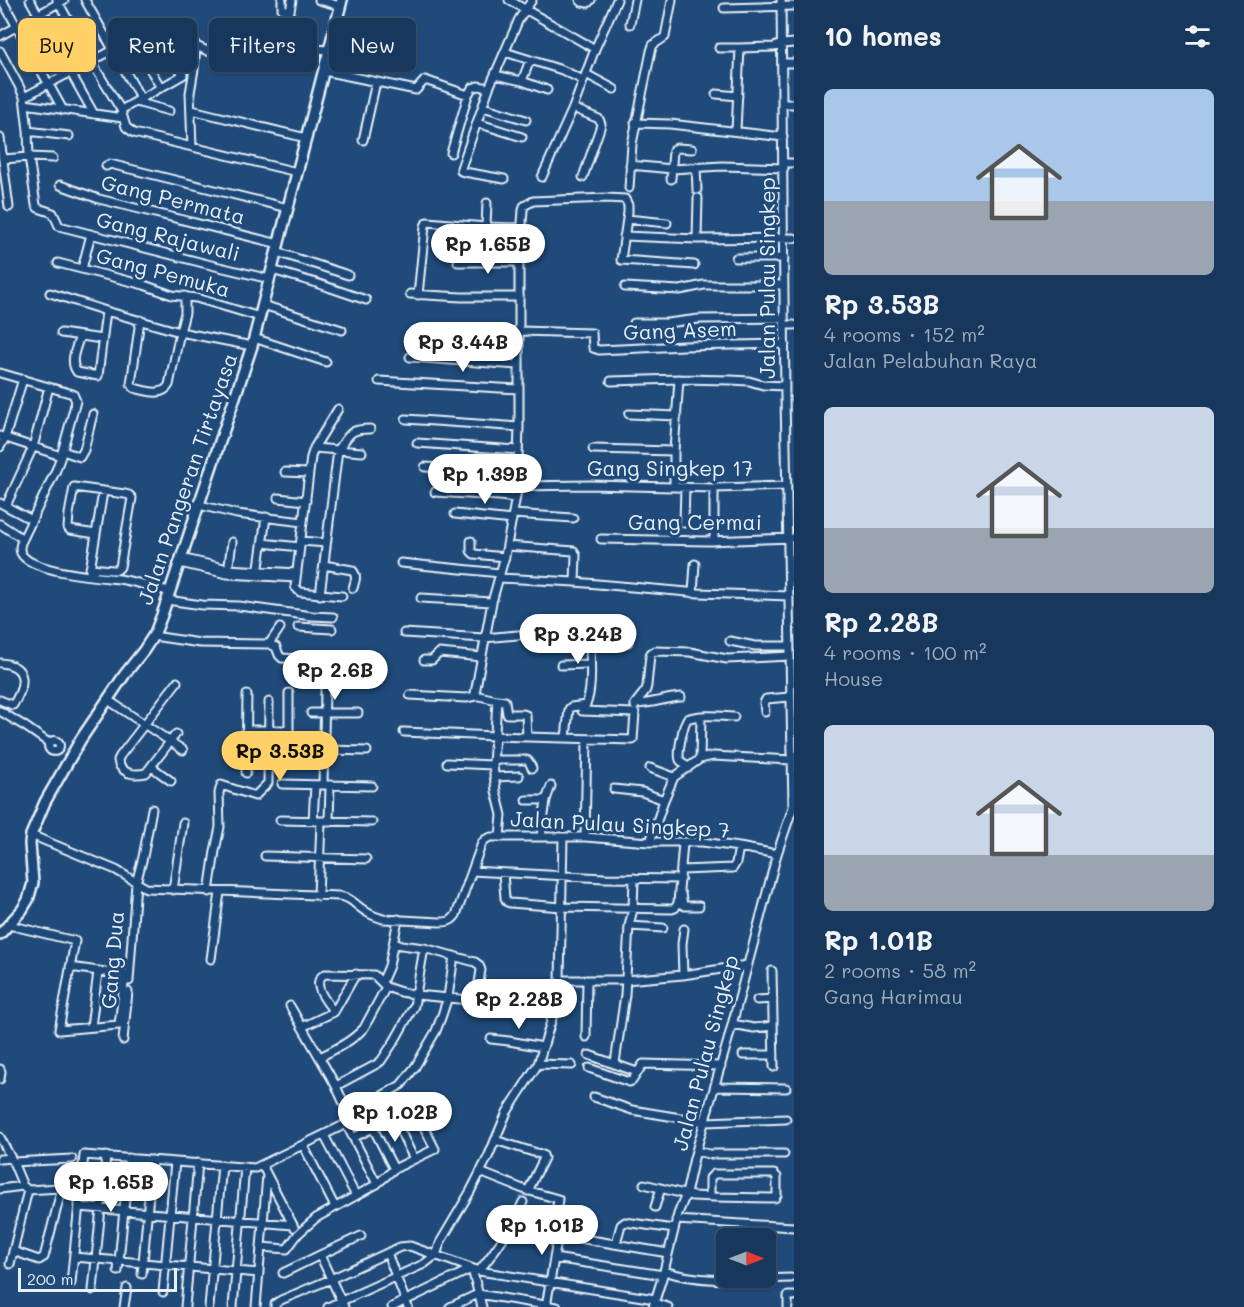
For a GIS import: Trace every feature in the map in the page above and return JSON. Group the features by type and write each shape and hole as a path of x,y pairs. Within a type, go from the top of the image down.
{"main road":[{"name":"Jalan Pangeran Tirtayasa","path":"337,18 341,3"},
{"name":"Jalan Pangeran Tirtayasa","path":"0,934 28,900 31,892 33,883 30,844 45,802 70,757 153,636 168,596 253,342 329,50"}],"street":[{"path":"2,0 63,110"},
{"path":"30,0 94,114"},
{"path":"85,0 108,42"},
{"path":"282,0 282,9 290,11 292,0"},
{"path":"319,0 341,3"},
{"path":"509,0 595,49"},
{"path":"504,179 462,171 462,164 489,88 519,19 532,0"},
{"path":"579,0 586,3 591,0"},
{"path":"542,177 617,0"},
{"path":"630,24 635,0"},
{"path":"629,188 635,123 651,51 653,45 665,37 672,0"},
{"path":"0,36 60,1 69,18"},
{"path":"724,8 744,3 782,3 794,6"},
{"name":"Jalan Pulau Singkep","path":"654,1303 664,1273 676,1220 686,1194 777,854 793,807 789,596 791,496 787,486 790,430 785,397 782,3"},
{"path":"106,38 128,29 160,88"},
{"path":"719,48 771,48 794,43"},
{"path":"736,132 740,48"},
{"path":"317,49 329,50"},
{"path":"0,51 20,86 28,131 29,157"},
{"path":"505,52 585,77 614,89"},
{"path":"522,81 530,60"},
{"path":"782,63 794,63"},
{"path":"96,69 121,110 126,127 134,134 297,172"},
{"path":"324,71 416,90 425,80 468,95"},
{"path":"124,72 139,101 169,111"},
{"path":"121,110 183,75 181,72"},
{"path":"192,147 190,93 194,72"},
{"path":"24,101 49,84 71,73"},
{"path":"495,75 547,90"},
{"path":"363,140 376,82"},
{"path":"451,153 472,88 474,86 489,88"},
{"path":"716,94 738,96"},
{"path":"24,101 63,110 123,118"},
{"path":"783,104 794,104"},
{"path":"483,107 526,120"},
{"path":"573,108 600,121 600,129 583,177"},
{"path":"192,110 306,138"},
{"path":"477,123 522,137"},
{"path":"635,123 662,123 783,137"},
{"path":"28,131 69,136"},
{"path":"0,138 9,207"},
{"path":"671,179 673,150 676,148 692,149"},
{"path":"2,157 53,158"},
{"name":"Gang Rajawali","path":"29,157 36,205 38,208 53,213 59,226 212,266 316,283 366,300"},
{"path":"630,165 672,170 696,167 784,166 794,163"},
{"path":"106,166 110,164 288,208"},
{"path":"696,167 697,239"},
{"name":"Gang Permata","path":"60,185 99,199 278,248 348,275"},
{"path":"784,195 794,199"},
{"path":"472,699 492,602 505,557 517,486 519,262 524,206 532,201 623,198 628,205 621,260 694,265"},
{"path":"486,227 487,203"},
{"path":"627,219 667,223"},
{"path":"519,297 414,294 427,222 521,228"},
{"path":"82,269 91,234"},
{"path":"624,236 697,239 794,238"},
{"path":"736,258 784,258"},
{"path":"458,262 519,262"},
{"name":"Gang Pemuka","path":"58,263 260,317"},
{"path":"625,287 680,290 704,285 784,285"},
{"path":"50,293 180,332 253,342 326,362"},
{"path":"140,320 131,384 134,388 163,392 168,388 185,313 185,296"},
{"path":"263,305 342,330"},
{"path":"80,336 74,357 74,367 77,372 98,376 106,311"},
{"name":"Gang Asem","path":"634,323 667,323 704,319 785,322 794,325"},
{"name":"Gang Asem","path":"519,331 592,333 593,348 599,350 684,346 785,346"},
{"path":"61,333 102,339"},
{"path":"785,346 794,348"},
{"path":"410,357 518,365"},
{"path":"0,373 74,394 76,398 62,453 20,547 25,558 55,570 140,583 168,596 202,605 239,606 333,617"},
{"path":"611,381 731,380 763,385 785,383 794,378"},
{"path":"674,487 679,379"},
{"path":"0,447 23,380"},
{"path":"379,381 518,389"},
{"path":"32,520 3,504 33,447 49,387"},
{"path":"785,397 794,397"},
{"path":"338,409 314,448 308,473 295,587 300,592 342,596"},
{"path":"2,437 33,447 80,457 84,450 93,414"},
{"path":"629,414 677,416"},
{"path":"406,419 519,427"},
{"path":"320,595 338,450 352,431 370,429"},
{"path":"417,442 518,450"},
{"path":"314,448 362,452"},
{"path":"593,449 674,451"},
{"path":"425,467 518,472"},
{"path":"285,472 308,473"},
{"name":"Gang Singkep 17","path":"517,486 714,488 787,486"},
{"path":"90,568 117,570 120,567 132,501 129,495 74,487 67,526 70,530 96,534"},
{"path":"684,523 685,487"},
{"path":"714,488 714,541"},
{"path":"89,576 103,492"},
{"path":"435,492 515,498"},
{"path":"278,498 306,501"},
{"path":"199,505 237,514 303,522"},
{"path":"455,514 573,518"},
{"path":"258,573 266,517"},
{"path":"0,524 23,539"},
{"name":"Gang Cermai","path":"601,539 714,541 791,538"},
{"path":"471,541 471,551 474,554 505,557"},
{"path":"228,571 232,542"},
{"path":"262,543 326,543"},
{"path":"507,546 574,551 576,555 574,582"},
{"path":"180,561 228,571 296,576"},
{"path":"401,563 500,575 693,593 789,596"},
{"path":"693,593 695,564"},
{"path":"324,565 352,570 356,577 353,588"},
{"path":"421,598 492,602"},
{"path":"311,628 312,616"},
{"path":"298,627 332,629"},
{"path":"269,644 280,628"},
{"path":"404,633 484,638 551,632 555,633 561,641 628,642"},
{"path":"153,636 200,643 269,644 276,647 282,658 353,663"},
{"path":"730,641 755,646 790,646"},
{"path":"566,738 569,709 585,705 588,700 590,642"},
{"path":"404,732 631,741 635,704 647,687 651,653 655,651 690,652 727,659 790,656"},
{"path":"424,660 432,660 439,653 482,657"},
{"path":"0,663 18,668 22,679 14,705 0,700"},
{"path":"561,665 590,664"},
{"path":"176,734 146,773 130,774 119,765 120,756 177,682"},
{"path":"318,896 325,690"},
{"path":"246,730 289,730 290,693"},
{"path":"246,773 247,695"},
{"path":"410,695 505,701 507,714 526,715 526,737"},
{"path":"635,704 681,697"},
{"path":"765,712 765,700 790,697"},
{"path":"108,700 183,750"},
{"path":"497,700 493,762 502,815 500,837"},
{"path":"209,892 220,827 219,793 221,785 255,796 268,783 269,702"},
{"path":"0,711 49,743 57,742 58,750 70,757"},
{"path":"582,711 635,713"},
{"path":"311,713 358,714"},
{"path":"700,759 701,717"},
{"path":"688,768 679,757 684,726 689,718 734,717"},
{"path":"585,837 587,740"},
{"path":"290,749 367,751"},
{"path":"650,842 674,777 700,759 713,756 792,760"},
{"path":"447,763 527,760 532,768"},
{"path":"152,767 171,781"},
{"path":"650,768 674,777"},
{"path":"494,777 519,776"},
{"path":"282,784 372,786"},
{"path":"321,821 323,785"},
{"path":"541,837 546,800 551,786"},
{"path":"614,789 642,792 664,800"},
{"path":"526,800 546,800"},
{"name":"Gang Dua","path":"123,1040 136,883 152,809"},
{"path":"280,820 372,822"},
{"path":"172,890 183,823"},
{"name":"Jalan Pulau Singkep 7","path":"32,835 116,870 146,888 345,897 351,899 365,911 383,919 440,922 453,920 456,915 482,843 486,839 585,837 650,842 702,842 777,854"},
{"path":"328,1307 343,1304 424,1264 436,1255 480,1172 507,1112 538,1064 559,993 563,837"},
{"path":"503,873 505,898 508,902 562,907 674,909 678,903 683,843"},
{"path":"681,870 734,868 739,847"},
{"path":"265,856 366,859"},
{"path":"472,871 680,882"},
{"path":"615,1063 625,995 634,878"},
{"path":"680,882 683,905 699,906"},
{"path":"211,959 220,892"},
{"path":"320,1058 350,1041 364,1028 384,985 398,919"},
{"path":"9,925 75,941 70,968 59,1030 119,1025 128,975 70,968"},
{"path":"629,926 663,928"},
{"path":"683,975 684,929"},
{"path":"334,1012 319,987 320,977 325,975 374,975 384,985 417,995 469,1000 474,999 477,995 481,970 475,962 424,948 394,944"},
{"path":"336,1086 381,1060 403,1026 417,995 424,948"},
{"path":"290,1006 336,1086 346,1108 355,1112 401,1085 415,1067 436,1031 448,997 454,956"},
{"path":"560,980 626,980 683,975 747,965"},
{"path":"772,971 774,1067"},
{"path":"91,1027 98,972"},
{"path":"302,1027 334,1012 356,974"},
{"path":"586,1037 587,980"},
{"path":"757,999 773,999"},
{"path":"732,1024 754,1028 773,1026"},
{"path":"491,1039 543,1047"},
{"path":"589,1054 637,1072"},
{"path":"743,1055 774,1055"},
{"path":"589,1068 628,1082 632,1081 644,1063 721,1066"},
{"path":"538,1064 572,1065"},
{"path":"0,1069 0,1079"},
{"path":"715,1087 786,1088"},
{"path":"594,1097 632,1110 705,1122 786,1119"},
{"path":"261,1247 287,1249 298,1234 316,1218 377,1184 394,1169 435,1149 421,1121 410,1109 353,1138"},
{"path":"394,1118 414,1159"},
{"path":"71,1283 84,1155 255,1168 346,1124 377,1184"},
{"path":"373,1128 394,1169"},
{"path":"324,1135 356,1196"},
{"path":"0,1137 25,1188 10,1264"},
{"path":"495,1140 543,1155 528,1191"},
{"path":"303,1145 335,1207"},
{"path":"696,1151 720,1154 784,1154"},
{"path":"93,1290 106,1156"},
{"path":"118,1271 129,1158"},
{"path":"0,1159 72,1160"},
{"path":"142,1274 152,1160"},
{"path":"164,1292 175,1162"},
{"path":"185,1307 198,1163"},
{"path":"209,1307 222,1165"},
{"path":"262,1165 298,1234"},
{"path":"232,1307 245,1167"},
{"path":"480,1172 528,1191 558,1199 554,1258 546,1306"},
{"path":"644,1184 692,1196 710,1197 775,1198 777,1177 774,1174 714,1174 710,1178 710,1197"},
{"path":"256,1307 267,1175"},
{"path":"0,1189 74,1187"},
{"path":"13,1251 39,1260 44,1257 62,1188"},
{"path":"656,1207 662,1188"},
{"path":"392,1307 407,1304 474,1270 490,1257 523,1202"},
{"path":"79,1207 293,1225"},
{"path":"676,1220 794,1227"},
{"path":"616,1243 622,1222 674,1229"},
{"path":"556,1234 668,1252"},
{"path":"283,1273 361,1236"},
{"path":"275,1307 282,1300 400,1246 410,1246 474,1270 550,1282 668,1307"},
{"path":"387,1253 407,1304"},
{"path":"320,1255 343,1304"},
{"path":"74,1257 259,1273"},
{"path":"554,1258 699,1279 791,1278"},
{"path":"474,1270 482,1307"},
{"path":"124,1307 127,1288"},
{"path":"450,1307 478,1294 557,1307"},
{"path":"788,1307 788,1296 794,1296"}]}
